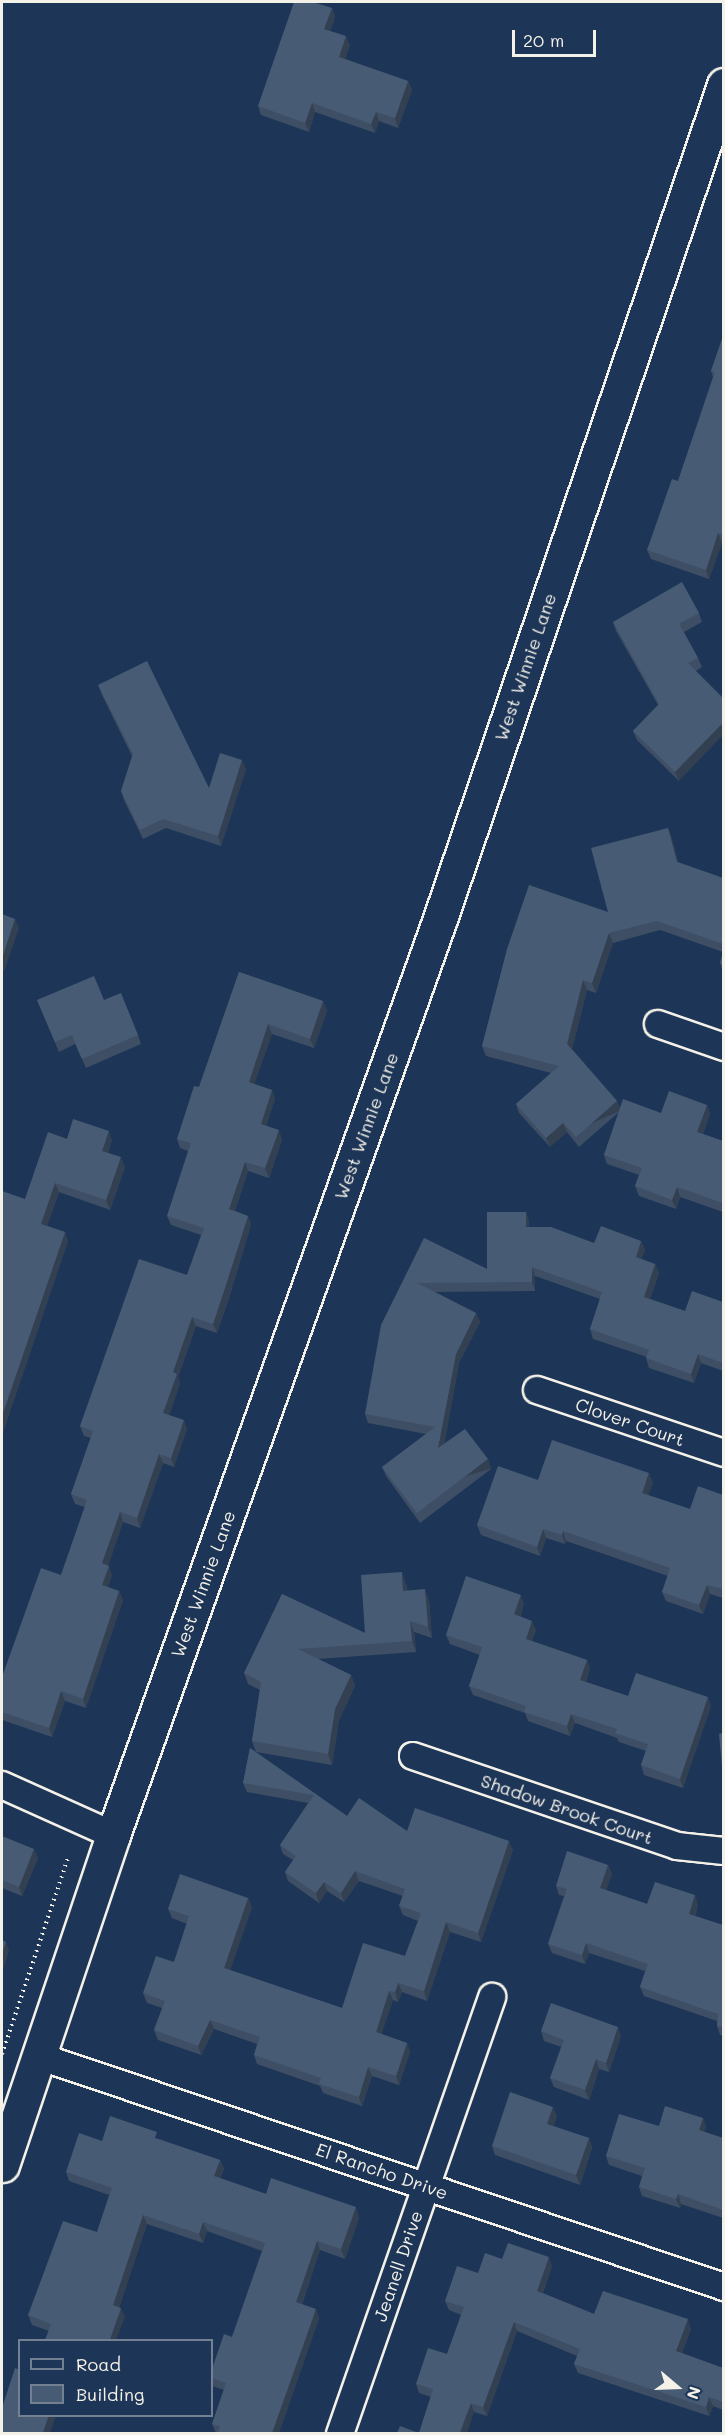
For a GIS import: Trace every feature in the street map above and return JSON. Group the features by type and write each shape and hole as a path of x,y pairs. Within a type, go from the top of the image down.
{"street":[{"name":"West Winnie Lane","path":"2,2166 41,2057 113,1835 441,916 723,85"},
{"path":"658,1024 723,1047"},
{"name":"Clover Court","path":"537,1390 723,1453"},
{"name":"Shadow Brook Court","path":"413,1756 677,1846 723,1851"},
{"path":"2,1785 113,1835"},
{"name":"Jeanell Drive","path":"340,2433 492,1997"},
{"name":"El Rancho Drive","path":"41,2057 723,2287"}],"path":[{"path":"2,2055 68,1857"}],"building":[{"path":"294,2 313,2 332,8 324,29 346,36 339,57 408,81 395,118 376,112 371,124 312,103 305,123 258,106"},
{"path":"723,336 723,535 718,533 706,570 647,550 672,479 678,481 715,372 711,371"},
{"path":"682,582 699,613 679,624 698,658 688,663 723,698 723,723 675,772 633,731 659,704 613,622"},
{"path":"147,661 209,788 220,753 242,760 218,836 163,819 140,830 121,791 133,754 98,685"},
{"path":"668,828 677,862 723,878 723,944 657,921 609,933 592,983 583,980 567,1044 617,1101 576,1137 563,1123 546,1138 516,1104 559,1066 482,1046 507,949 529,885 608,912 591,848"},
{"path":"2,914 15,919 2,959"},
{"path":"239,972 323,1001 310,1039 268,1024 249,1082 272,1090 261,1124 279,1130 265,1168 245,1162 229,1209 248,1216 213,1324 192,1317 173,1372 177,1374 163,1413 184,1420 171,1458 159,1454 137,1518 120,1512 102,1563 109,1566 102,1585 119,1591 83,1699 61,1691 49,1728 2,1712 2,1677 41,1568 61,1575 87,1500 71,1494 93,1431 80,1426 139,1259 187,1275 204,1228 167,1216 191,1143 177,1139 194,1086 199,1087"},
{"path":"94,976 104,1000 121,993 138,1035 82,1059 72,1035 55,1042 37,1000"},
{"path":"669,1091 707,1105 697,1132 723,1141 723,1203 677,1187 672,1200 635,1186 642,1168 604,1155 623,1099 661,1113"},
{"path":"73,1119 109,1131 102,1151 121,1157 106,1200 55,1183 41,1224 65,1232 2,1416 2,1191 25,1199 48,1132 67,1139"},
{"path":"487,1212 526,1212 526,1227 551,1227 594,1243 601,1226 641,1241 636,1257 655,1264 644,1297 685,1311 692,1291 723,1302 723,1363 698,1354 691,1374 646,1358 649,1350 590,1329 602,1292 532,1267 532,1282 417,1283 476,1313 456,1354 438,1448 465,1429 488,1459 417,1513 382,1467 435,1427 365,1414 381,1325 424,1238 487,1269"},
{"path":"552,1440 649,1473 642,1493 690,1509 698,1486 723,1495 723,1589 707,1585 699,1605 662,1592 670,1568 563,1531 562,1535 543,1529 537,1547 477,1525 498,1466 538,1480"},
{"path":"402,1572 403,1591 425,1589 428,1627 410,1621 412,1641 298,1649 351,1675 335,1709 328,1754 252,1741 261,1682 244,1673 282,1594 365,1633 361,1575"},
{"path":"466,1576 521,1595 514,1614 532,1621 526,1639 587,1660 580,1680 628,1696 636,1673 708,1697 680,1779 641,1765 648,1744 615,1733 617,1729 571,1714 567,1726 524,1712 526,1706 469,1686 482,1647 446,1635"},
{"path":"723,1733 723,1777 719,1734"},
{"path":"250,1748 347,1816 359,1798 407,1831 415,1808 509,1841 478,1933 446,1922 424,1991 398,1983 395,1992 389,1991 376,2032 407,2043 396,2076 368,2067 359,2097 319,2084 321,2078 254,2055 260,2037 210,2020 198,2046 154,2030 165,2001 143,1993 156,1956 174,1962 189,1916 168,1909 180,1874 248,1898 224,1968 342,2008 363,1943 405,1956 421,1913 399,1906 405,1889 355,1871 341,1893 324,1882 316,1893 285,1872 296,1856 280,1845 314,1795 243,1783"},
{"path":"2,1836 34,1849 19,1887 2,1880"},
{"path":"567,1851 608,1865 600,1888 647,1904 655,1882 695,1895 689,1914 723,1925 723,2027 717,2026 718,2014 640,1987 648,1964 586,1943 582,1955 548,1944 567,1889 556,1886"},
{"path":"2,1940 6,1942 2,1954"},
{"path":"551,2003 618,2027 606,2063 596,2059 585,2090 550,2078 564,2040 541,2031"},
{"path":"510,2092 553,2107 547,2124 589,2138 576,2175 492,2146"},
{"path":"665,2106 703,2118 699,2130 723,2138 723,2210 678,2194 676,2199 639,2187 645,2168 606,2156 619,2114 659,2126"},
{"path":"110,2116 157,2132 155,2138 220,2160 214,2176 266,2194 271,2178 356,2207 341,2249 317,2241 296,2302 316,2309 272,2433 218,2433 220,2426 212,2424 226,2383 213,2378 213,2366 224,2334 232,2337 265,2243 203,2222 199,2234 143,2215 113,2305 121,2308 110,2339 45,2339 51,2324 28,2315 63,2221 97,2232 112,2188 66,2172 79,2133 102,2141"},
{"path":"508,2243 549,2257 537,2291 594,2314 603,2291 688,2319 676,2351 723,2368 723,2402 709,2397 706,2407 574,2364 580,2349 514,2322 483,2407 471,2403 460,2433 419,2433 433,2389 416,2384 428,2348 447,2354 464,2307 445,2301 457,2266 478,2273 485,2253 502,2259"},
{"path":"15,2368 18,2369 18,2417 48,2417 43,2433 2,2433 2,2408"},
{"path":"400,2426 419,2433 397,2433"}]}
